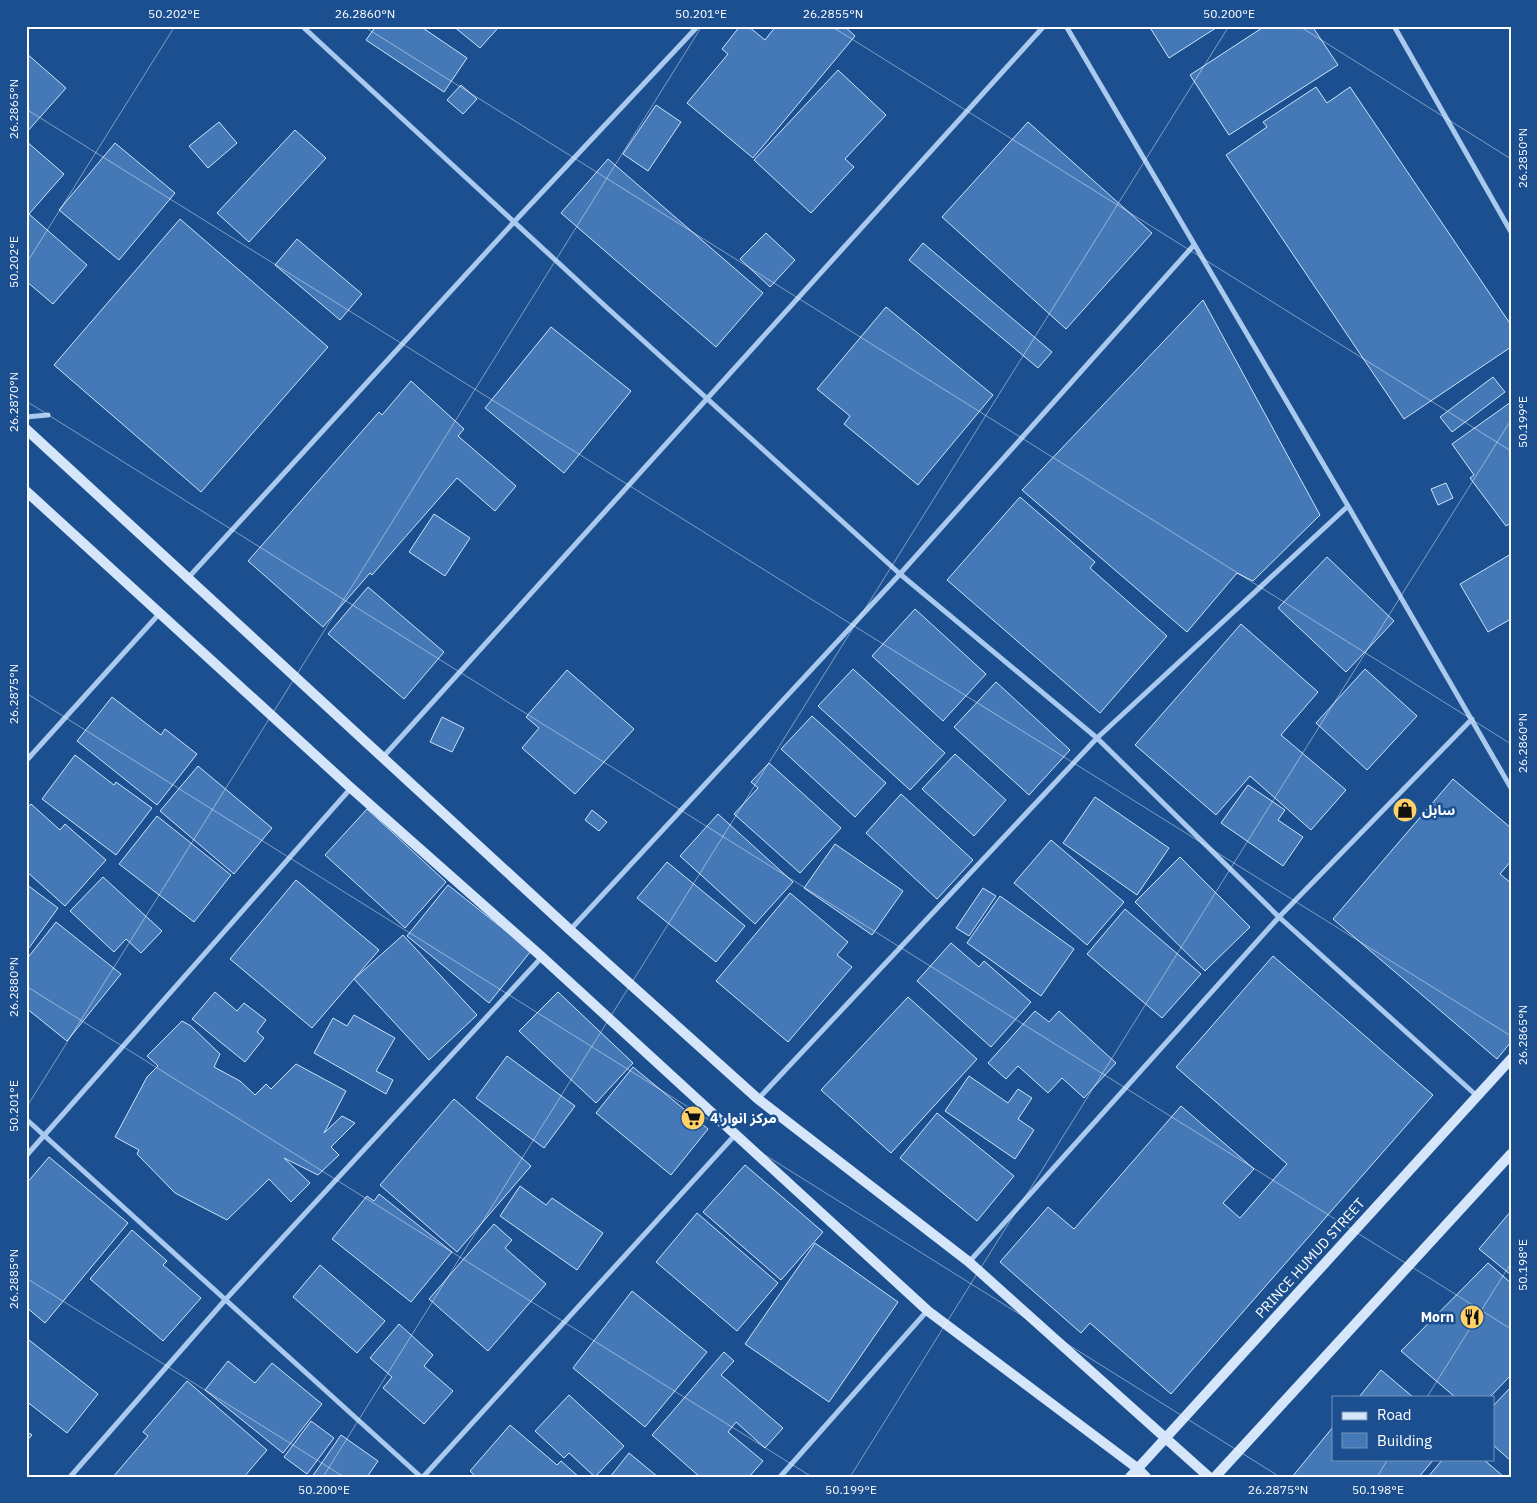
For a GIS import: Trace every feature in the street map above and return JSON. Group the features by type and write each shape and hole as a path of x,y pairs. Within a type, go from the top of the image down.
{"main road":[{"path":"26,429 570,930 758,1100 969,1262 1209,1477"},
{"path":"26,490 159,614 542,958 928,1310 1134,1473 1146,1477"},
{"name":"PRINCE HUMUD STREET","path":"1134,1473 1511,1059"},
{"path":"1215,1477 1511,1154"}],"street":[{"path":"302,26 900,574 1098,738 1279,917 1477,1096"},
{"path":"188,578 514,222 698,26"},
{"path":"382,757 1044,26"},
{"path":"1066,26 1511,788"},
{"path":"1394,26 1511,232"},
{"path":"570,930 900,574 1194,245"},
{"path":"26,417 48,416"},
{"path":"758,1100 1098,738 1348,506"},
{"path":"26,761 159,614"},
{"path":"969,1262 1279,917 1472,719"},
{"path":"26,1156 351,788"},
{"path":"70,1477 226,1299 542,958"},
{"path":"26,1119 422,1477 735,1135"},
{"path":"780,1477 928,1310"}],"building":[{"path":"376,26 420,26 467,58 444,92 366,40"},
{"path":"453,26 494,26 497,29 480,48"},
{"path":"740,26 748,26 765,40 776,26 844,26 855,36 753,158 687,103 728,54 722,49"},
{"path":"1149,26 1219,26 1169,58"},
{"path":"1265,26 1312,26 1338,65 1229,135 1190,75"},
{"path":"26,53 66,88 26,133"},
{"path":"838,70 886,115 845,159 854,167 811,213 754,160"},
{"path":"461,85 477,99 463,114 447,100"},
{"path":"1316,87 1327,103 1350,87 1511,325 1511,347 1404,419 1226,155 1267,127 1263,122"},
{"path":"656,105 681,122 648,171 623,154"},
{"path":"219,122 237,143 208,168 189,146"},
{"path":"1028,122 1152,233 1066,329 942,217"},
{"path":"295,130 326,158 249,242 217,213"},
{"path":"26,141 64,174 29,214 87,265 53,304 26,281"},
{"path":"115,143 175,193 119,260 59,210"},
{"path":"608,159 763,293 716,347 561,213"},
{"path":"180,219 328,347 201,492 54,365"},
{"path":"766,233 795,260 770,287 740,259"},
{"path":"297,239 362,294 340,320 275,265"},
{"path":"923,243 1052,352 1038,368 909,260"},
{"path":"1203,300 1320,515 1253,581 1237,573 1187,632 1022,490"},
{"path":"886,307 993,395 918,485 844,424 850,416 817,389"},
{"path":"551,327 631,391 564,473 485,408"},
{"path":"1493,377 1505,392 1452,432 1440,417"},
{"path":"411,381 464,429 458,436 516,486 495,511 457,478 372,575 370,573 323,627 248,561 379,412 382,415"},
{"path":"1511,402 1511,523 1506,526 1470,478 1474,475 1452,444"},
{"path":"1446,483 1453,498 1438,505 1431,489"},
{"path":"1020,497 1095,562 1090,568 1167,636 1100,713 947,580"},
{"path":"434,514 470,538 445,576 409,552"},
{"path":"1511,554 1511,619 1488,632 1460,584"},
{"path":"1327,557 1394,621 1346,672 1278,608"},
{"path":"368,587 444,652 404,699 328,634"},
{"path":"915,609 986,674 943,721 872,656"},
{"path":"1241,624 1318,692 1281,735 1346,790 1311,830 1250,776 1216,815 1135,745"},
{"path":"853,669 945,753 910,790 818,706"},
{"path":"1365,669 1417,716 1367,770 1316,723"},
{"path":"567,670 634,729 575,794 522,748 539,728 526,717"},
{"path":"996,682 1070,750 1029,795 954,727"},
{"path":"112,697 161,735 165,729 197,754 157,805 77,741"},
{"path":"812,716 886,783 855,817 781,749"},
{"path":"442,717 464,728 452,752 430,742"},
{"path":"955,754 1006,800 974,836 922,789"},
{"path":"75,755 114,785 116,782 152,808 116,855 42,799"},
{"path":"769,763 841,828 800,873 734,814 758,788 751,782"},
{"path":"198,766 272,828 234,874 160,811"},
{"path":"1453,779 1511,828 1511,861 1500,874 1511,883 1511,1042 1497,1059 1333,919"},
{"path":"1248,785 1285,810 1278,820 1303,837 1283,866 1221,823"},
{"path":"901,794 973,860 937,899 866,833"},
{"path":"1095,797 1169,848 1137,895 1063,843"},
{"path":"31,804 60,830 65,824 106,860 65,906 26,871 26,809"},
{"path":"367,809 446,882 405,928 325,855"},
{"path":"592,810 607,822 599,831 585,820"},
{"path":"718,814 793,882 755,924 680,856"},
{"path":"157,816 231,875 194,922 119,864"},
{"path":"1051,840 1124,902 1087,945 1014,883"},
{"path":"835,844 903,891 872,935 804,888"},
{"path":"1180,857 1250,927 1205,971 1135,902"},
{"path":"667,862 745,926 716,962 637,898"},
{"path":"103,877 162,931 141,953 126,939 114,952 70,911"},
{"path":"296,880 379,950 312,1028 230,959"},
{"path":"26,884 58,908 26,952"},
{"path":"448,885 531,951 489,1003 407,936"},
{"path":"983,888 996,896 969,936 956,928"},
{"path":"790,893 848,942 837,955 852,967 788,1042 716,981"},
{"path":"1000,896 1074,949 1041,996 967,943"},
{"path":"1125,909 1201,974 1162,1018 1087,954"},
{"path":"56,922 121,974 67,1041 26,1008 26,960"},
{"path":"403,935 477,1015 429,1060 354,979"},
{"path":"951,943 979,967 984,961 1031,1002 991,1047 917,981"},
{"path":"1273,956 1433,1095 1171,1394 1090,1323 1081,1333 1000,1262 1048,1207 1074,1229 1181,1106 1254,1169 1223,1203 1240,1218 1287,1164 1176,1067"},
{"path":"215,992 237,1011 244,1003 266,1020 257,1032 264,1038 245,1062 192,1019"},
{"path":"558,992 633,1063 596,1103 519,1031"},
{"path":"908,997 977,1059 891,1153 821,1090"},
{"path":"1035,1011 1049,1022 1059,1011 1116,1063 1084,1098 1062,1078 1048,1093 1018,1066 1006,1079 988,1063"},
{"path":"354,1015 395,1038 376,1071 393,1080 386,1094 314,1053 333,1018 347,1026"},
{"path":"182,1021 191,1026 220,1054 214,1067 240,1081 255,1095 266,1084 271,1089 296,1064 346,1091 324,1133 342,1116 355,1123 331,1147 339,1155 318,1175 284,1158 310,1183 291,1202 269,1179 227,1220 175,1193 137,1154 139,1150 115,1137 147,1077 158,1066 147,1056"},
{"path":"507,1056 575,1106 544,1148 476,1098"},
{"path":"633,1067 708,1129 671,1175 596,1113"},
{"path":"969,1076 1008,1103 1018,1089 1032,1098 1018,1119 1034,1130 1015,1159 945,1111"},
{"path":"454,1099 531,1166 457,1252 380,1185"},
{"path":"937,1113 1014,1176 977,1221 900,1158"},
{"path":"49,1157 128,1223 45,1323 26,1307 26,1184"},
{"path":"745,1165 823,1232 781,1280 703,1212"},
{"path":"520,1186 546,1205 552,1198 603,1233 577,1270 500,1216"},
{"path":"379,1194 452,1252 411,1302 332,1239 367,1196 374,1201"},
{"path":"1511,1211 1511,1275 1479,1249"},
{"path":"697,1213 778,1283 737,1331 656,1262"},
{"path":"494,1224 512,1240 505,1248 546,1284 488,1351 429,1299"},
{"path":"132,1230 167,1261 163,1265 201,1298 163,1341 90,1279"},
{"path":"815,1243 898,1302 829,1402 745,1344"},
{"name":"Morn","path":"1488,1263 1511,1283 1511,1375 1491,1396 1454,1396 1401,1351"},
{"path":"320,1265 385,1321 357,1353 293,1297"},
{"path":"632,1291 707,1352 645,1427 573,1368"},
{"path":"399,1324 433,1355 424,1366 453,1391 424,1424 383,1388 392,1377 370,1358"},
{"path":"29,1340 98,1394 67,1433 26,1401 26,1344"},
{"path":"724,1352 734,1361 721,1375 783,1428 765,1448 736,1422 728,1432 763,1461 749,1477 700,1477 652,1435"},
{"path":"228,1361 255,1383 272,1363 322,1404 283,1453 205,1390"},
{"path":"1381,1370 1412,1396 1360,1396"},
{"path":"187,1381 267,1450 244,1477 113,1477 148,1436 143,1432"},
{"path":"1511,1387 1511,1461 1494,1446 1494,1405"},
{"path":"569,1395 624,1446 595,1477 569,1453 564,1458 535,1431"},
{"path":"311,1421 334,1438 307,1474 284,1457"},
{"path":"510,1425 557,1465 561,1461 579,1477 476,1477 470,1471"},
{"path":"1332,1428 1332,1460 1433,1460 1419,1477 1292,1477"},
{"path":"26,1431 32,1435 26,1442"},
{"path":"341,1435 378,1461 367,1477 312,1477"},
{"path":"629,1453 658,1477 610,1477"},
{"path":"1442,1460 1484,1460 1504,1477 1428,1477"}],"place":[{"name":"سابل","path":"1405,810"},
{"name":"مركز انوار 4","path":"693,1118"},
{"name":"Morn","path":"1472,1317"}]}
